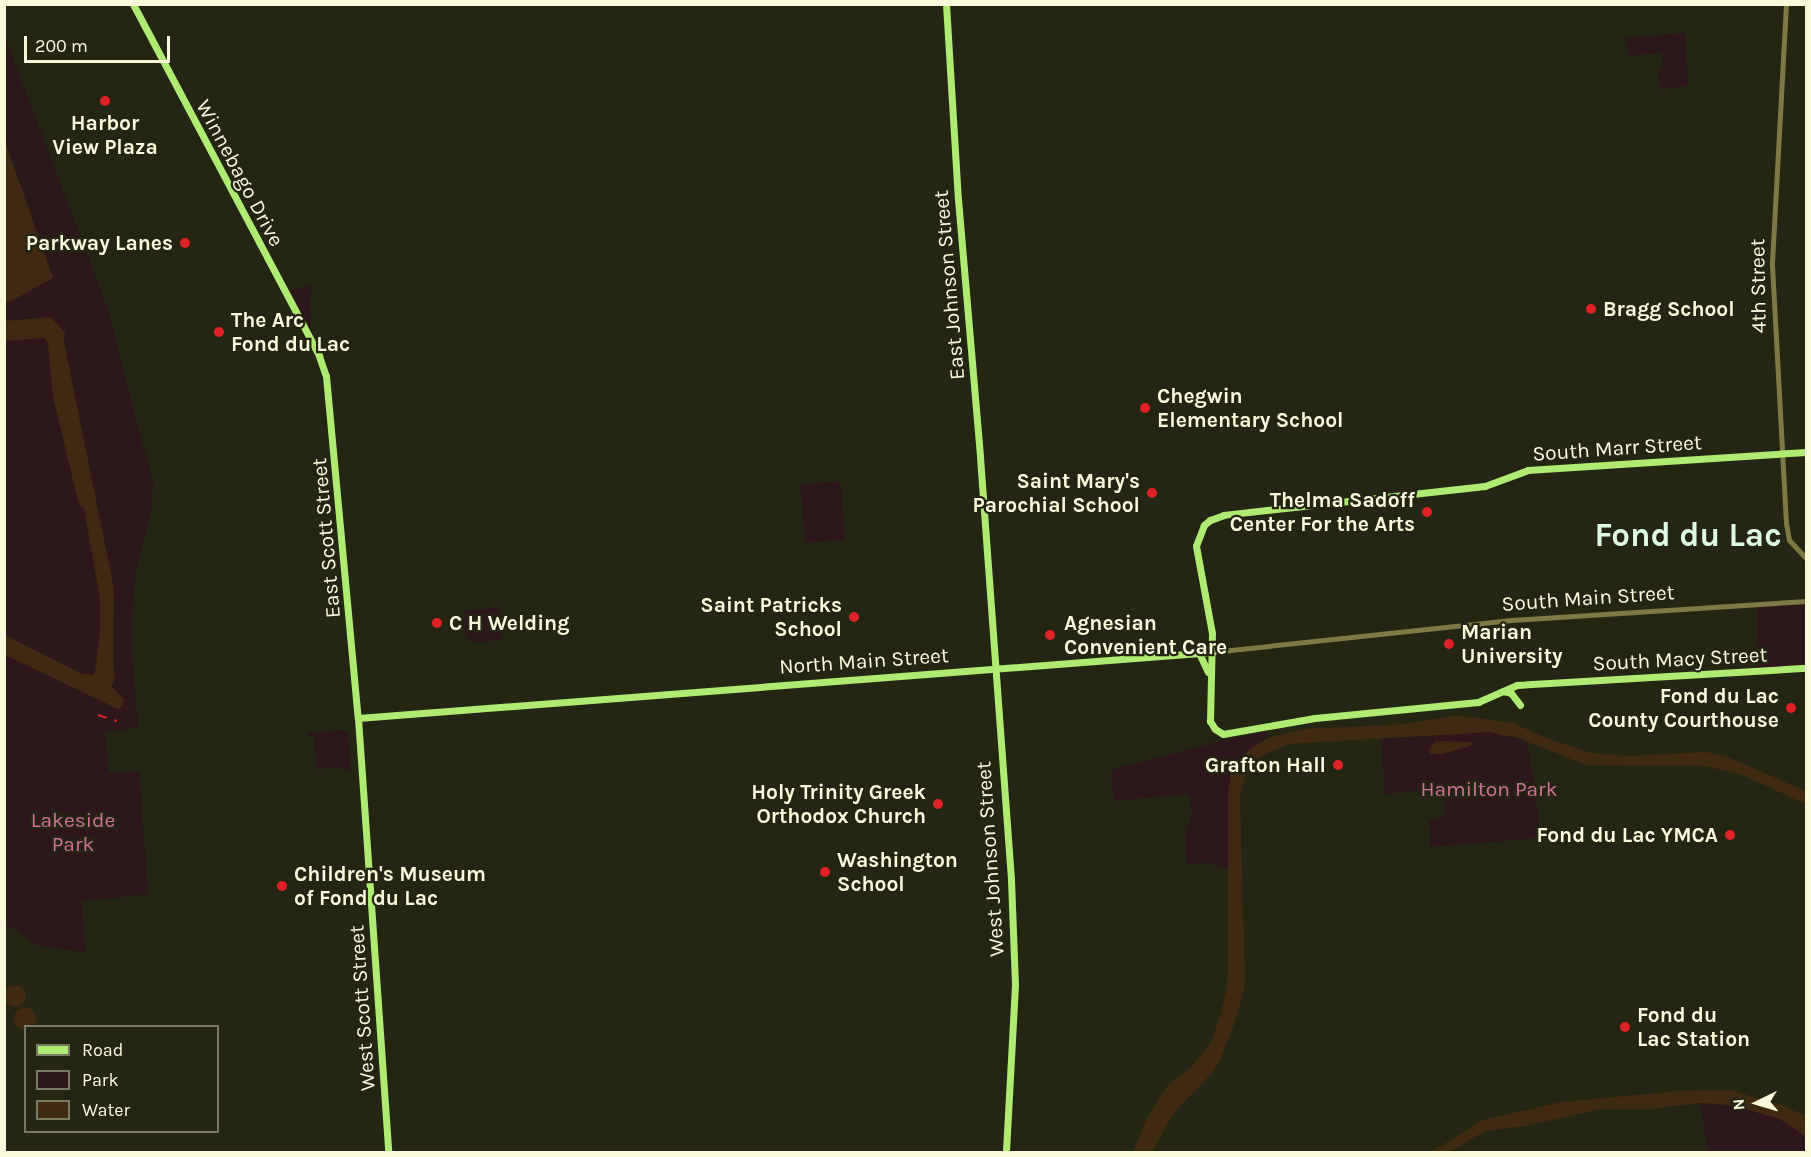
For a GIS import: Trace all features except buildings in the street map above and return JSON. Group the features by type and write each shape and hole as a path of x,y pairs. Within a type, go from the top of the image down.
{"main road":[{"name":"Winnebago Drive","path":"133,4 319,356"},
{"name":"East Johnson Street","path":"946,4 958,200 988,563"},
{"name":"East Scott Street","path":"319,356 330,397 358,718"},
{"name":"South Marr Street","path":"1212,633 1196,546 1204,525 1219,516 1485,486 1528,470 1806,452"},
{"name":"West Johnson Street","path":"988,563 993,668 1011,880 1015,985 1006,1152"},
{"path":"1209,684 1212,633"},
{"path":"1209,684 1207,666 1197,653 1208,644 1212,633"},
{"name":"North Main Street","path":"358,718 1212,652"},
{"name":"South Macy Street","path":"1209,684 1210,721 1219,733 1232,734 1315,718 1478,702 1517,685 1806,668"},
{"path":"1501,692 1511,693 1520,705"},
{"name":"West Scott Street","path":"358,718 388,1152"}],"street":[{"name":"4th Street","path":"1786,4 1772,265 1789,540 1806,558"},
{"name":"South Main Street","path":"1372,634 1528,618 1806,601"},
{"name":"North Main Street","path":"1212,652 1372,634"}],"green space":[{"path":"1685,33 1688,86 1660,89 1658,70 1663,70 1661,53 1628,56 1627,38"},
{"name":"Lakeside Park","path":"4,34 107,307 153,483 152,507 137,565 133,597 131,643 138,727 105,732 109,773 139,771 148,894 82,901 85,952 39,946 5,923 5,655 118,709 111,686 114,666 114,589 63,337 51,317 5,321 5,302 53,278 5,139"},
{"path":"312,286 310,297 311,332 289,290"},
{"path":"44,338 48,343 53,396 79,505 84,508 100,599 100,633 95,673 92,675 82,674 5,635 5,341"},
{"path":"840,481 845,540 805,543 800,484"},
{"path":"1757,601 1806,601 1806,668 1757,668"},
{"path":"499,607 501,640 476,642 466,637 464,611"},
{"path":"343,730 348,734 351,770 345,771 344,767 317,769 314,736 308,736 308,733"},
{"path":"1267,731 1268,738 1258,743 1228,792 1228,869 1207,863 1186,864 1185,833 1192,815 1189,794 1114,801 1111,775 1114,769"},
{"name":"Hamilton Park","path":"1490,732 1526,741 1535,786 1540,838 1431,847 1429,821 1442,817 1445,810 1444,792 1439,788 1385,794 1381,739"},
{"path":"1700,1103 1731,1105 1780,1119 1806,1137 1806,1152 1708,1152"}],"water":[{"path":"4,139 53,278 5,302"},
{"path":"51,317 65,333 64,342 114,589 113,662 115,679 111,686 124,699 123,706 118,709 5,655 5,635 82,674 95,673 100,633 100,599 84,508 79,505 53,396 48,343 44,338 5,341 5,321"},
{"path":"1456,715 1513,723 1549,739 1592,753 1628,756 1706,752 1727,757 1806,791 1806,804 1742,775 1705,766 1586,765 1518,738 1490,732 1289,744 1272,751 1257,759 1245,776 1240,796 1245,978 1243,995 1235,1021 1220,1061 1212,1073 1173,1114 1152,1152 1133,1152 1144,1124 1160,1096 1168,1085 1192,1066 1211,1042 1220,1016 1226,992 1228,965 1228,792 1231,774 1246,752 1268,738 1304,729 1406,724"},
{"path":"1436,741 1476,744 1443,754 1431,754 1428,750"},
{"path":"15,985 23,988 26,996 23,1004 15,1007 7,1004 4,996 7,988"},
{"path":"24,1007 32,1009 37,1019 34,1025 24,1025 24,1030 15,1025 13,1018 17,1010"},
{"path":"1730,1090 1781,1105 1806,1116 1806,1137 1780,1119 1731,1105 1700,1103 1650,1109 1601,1109 1526,1126 1485,1131 1450,1152 1431,1152 1483,1120 1561,1102 1679,1091"}],"railway":[{"path":"98,715 117,721"}],"place":[{"name":"Harbor View Plaza","path":"105,101"},
{"name":"Parkway Lanes","path":"185,243"},
{"name":"Bragg School","path":"1591,309"},
{"name":"The Arc Fond du Lac","path":"219,332"},
{"name":"Chegwin Elementary School","path":"1145,408"},
{"name":"Saint Mary's Parochial School","path":"1152,493"},
{"name":"Thelma Sadoff Center For the Arts","path":"1427,512"},
{"name":"Saint Patricks School","path":"854,617"},
{"name":"C H Welding","path":"437,623"},
{"name":"Agnesian Convenient Care","path":"1050,635"},
{"name":"Marian University","path":"1449,644"},
{"name":"Fond du Lac County Courthouse","path":"1791,708"},
{"name":"Grafton Hall","path":"1338,765"},
{"name":"Holy Trinity Greek Orthodox Church","path":"938,804"},
{"name":"Fond du Lac YMCA","path":"1730,835"},
{"name":"Washington School","path":"825,872"},
{"name":"Children's Museum of Fond du Lac","path":"282,886"},
{"name":"Fond du Lac Station","path":"1625,1027"}],"district":[{"name":"Fond du Lac","path":"1688,536"}]}
